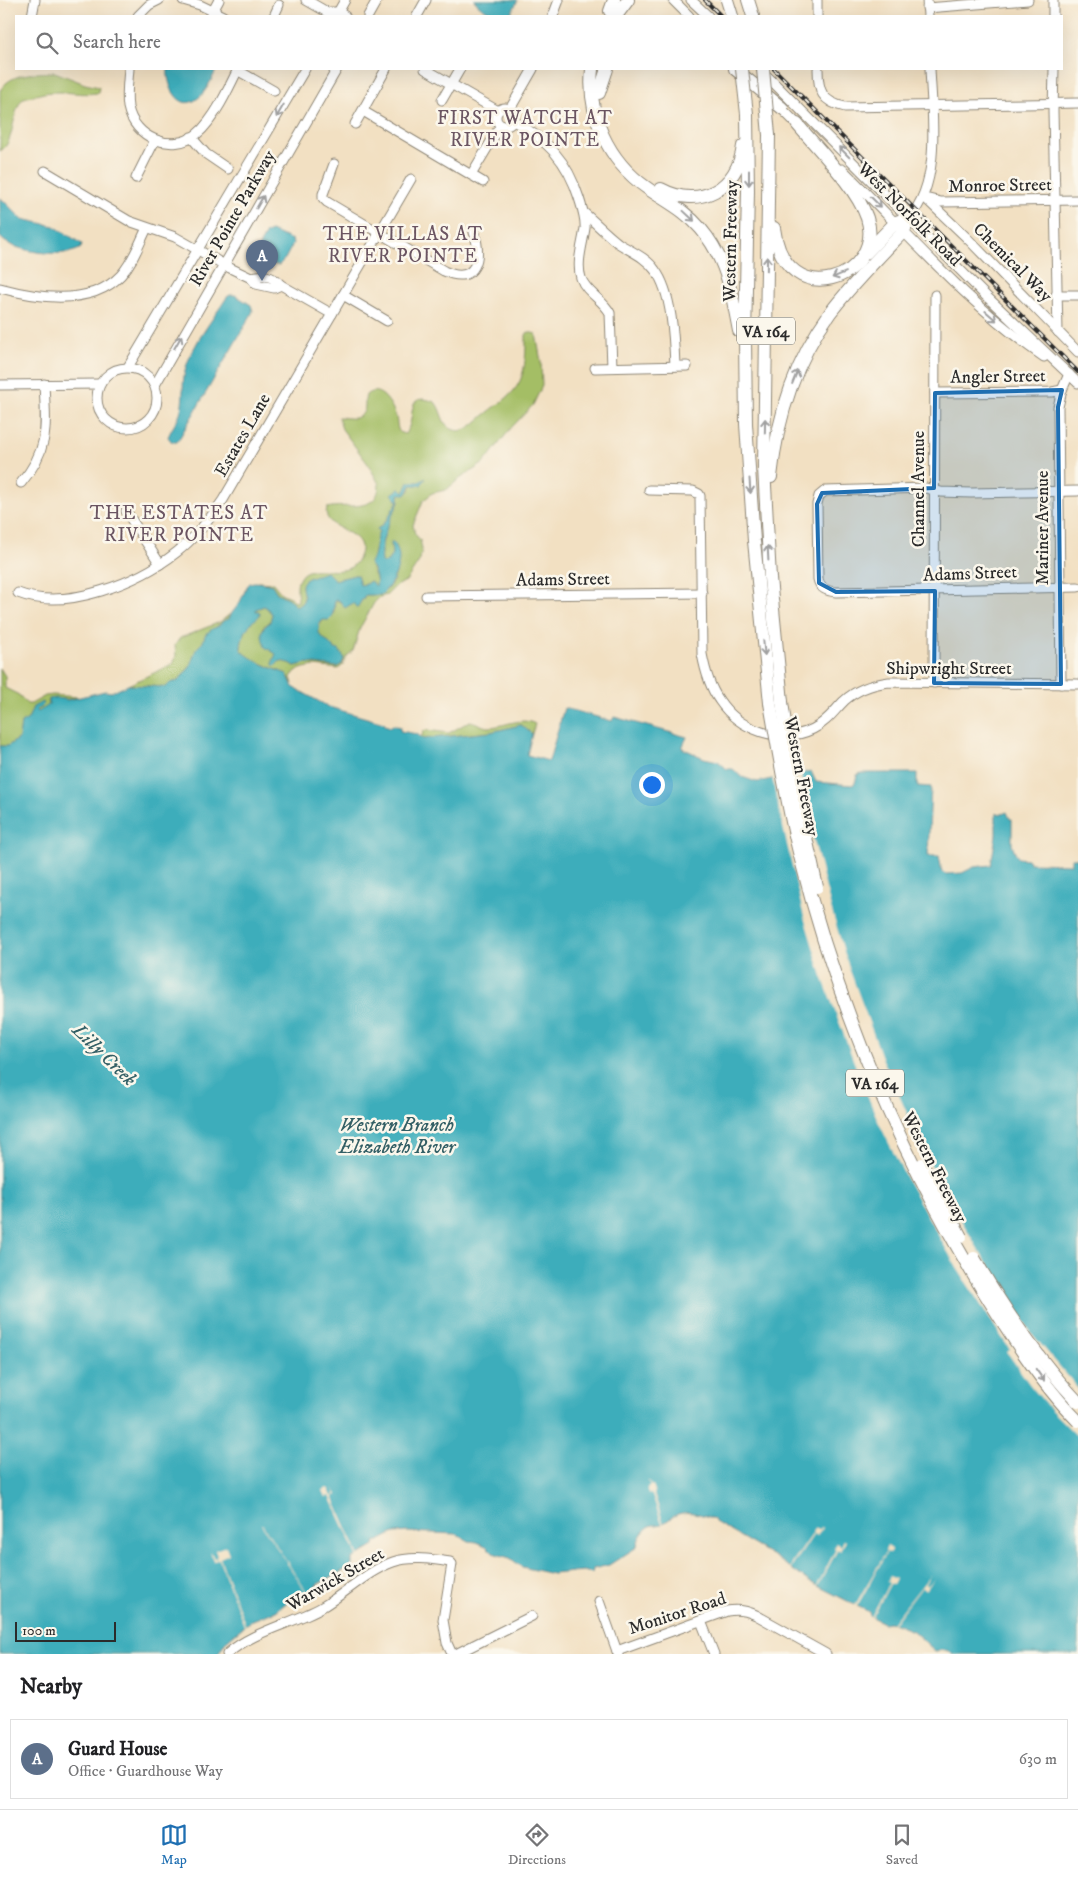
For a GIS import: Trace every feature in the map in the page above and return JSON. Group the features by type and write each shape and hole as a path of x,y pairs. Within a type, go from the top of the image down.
{"highway":[{"path":"612,11 618,0"},
{"path":"612,11 628,0"},
{"path":"727,0 732,15"},
{"path":"592,70 591,94 596,116 600,130 614,155 646,187 676,205 690,217 710,240 718,253 733,293 745,361"},
{"path":"600,70 599,93 606,126 615,144 627,161 654,184 672,194 697,197 706,195 728,182 734,175 741,160 748,129"},
{"path":"599,93 607,70"},
{"path":"736,70 782,108"},
{"name":"Western Freeway","path":"742,70 747,114 749,172 745,361 747,449 767,685 776,703 819,897 858,1017 886,1089 915,1152 962,1238 997,1296 1033,1349 1078,1402"},
{"name":"Western Freeway","path":"762,70 769,140 764,467 776,703 799,854 839,988 878,1089 922,1184 999,1316 1046,1384 1078,1421"},
{"path":"797,124 845,181 864,210 869,224 869,231 866,248 862,257"},
{"path":"769,140 774,176 775,237 777,247 785,262 791,268 812,279 828,279 843,274 900,227"},
{"path":"767,527 772,464 779,423 800,366 813,340 837,304 909,218"}],"street":[{"path":"32,15 35,0"},
{"path":"139,15 147,3 160,0"},
{"path":"183,0 213,10 221,15"},
{"path":"213,10 219,0"},
{"path":"306,0 335,15 345,0"},
{"path":"369,15 377,0"},
{"path":"418,15 426,0"},
{"path":"553,15 559,0"},
{"path":"673,0 688,15"},
{"path":"692,0 707,15"},
{"path":"817,0 817,15"},
{"path":"927,8 1028,0"},
{"path":"1053,0 1054,15"},
{"path":"274,15 279,5"},
{"path":"129,70 127,99 130,115 141,131 155,140 172,143 192,137 203,128 237,70"},
{"path":"240,70 274,91"},
{"name":"River Pointe Parkway","path":"128,368 304,70"},
{"name":"River Pointe Parkway","path":"155,385 336,70"},
{"path":"355,124 385,70"},
{"path":"427,70 498,112"},
{"path":"442,100 459,70"},
{"path":"510,109 532,70"},
{"name":"West Norfolk Road","path":"743,70 973,301 1014,336 1067,373"},
{"name":"West Norfolk Road","path":"763,70 986,296 1078,383"},
{"path":"818,70 820,89 827,100 845,107 1078,103"},
{"path":"909,218 923,196 930,171 932,106 930,70"},
{"path":"1054,70 1054,200 1058,332"},
{"path":"502,108 510,109 515,116 514,121 506,126 501,125 496,119 498,112 502,108"},
{"path":"363,111 483,182"},
{"path":"514,121 544,141 561,160 573,181 584,212 585,227 581,279 589,291 607,307 610,313 612,367"},
{"path":"471,174 501,125"},
{"path":"192,137 206,154 228,168"},
{"path":"136,178 155,140"},
{"path":"334,164 324,190 323,198 327,202 452,275 460,276 469,273 474,268 478,259 478,244 474,232"},
{"path":"45,172 129,221 175,237 251,278 256,284 274,288 281,285 332,314"},
{"name":"Estates Lane","path":"18,593 44,599 66,598 92,593 117,586 160,564 178,551 213,514 411,179"},
{"name":"Monroe Street","path":"923,196 930,200 941,202 1078,200"},
{"name":"Chemical Way","path":"923,196 1040,311 1078,352"},
{"path":"584,212 616,241 648,262 655,269 665,289 674,341 675,366"},
{"path":"0,288 24,294 50,297 71,297 91,293 102,288 120,275 134,255 147,228"},
{"path":"343,295 387,321"},
{"name":"Channel Avenue","path":"934,683 935,295"},
{"path":"1056,295 1078,295"},
{"path":"594,368 687,366"},
{"path":"128,368 141,371 152,379 158,399 154,413 144,424 123,428 110,423 100,412 97,398 100,384 112,372 128,368"},
{"name":"Mariner Avenue","path":"1060,684 1058,407 1067,373"},
{"path":"21,483 38,460 45,438 44,384"},
{"path":"0,385 100,384"},
{"name":"Angler Street","path":"935,393 1052,392 1062,390"},
{"name":"Adams Street","path":"934,490 926,488 825,491 819,496 817,508 818,571 819,583 825,590 935,591 1078,587"},
{"name":"Shipwright Street","path":"649,490 693,491 700,496 702,654 709,681 718,699 729,712 744,724 762,732 778,736 794,736 814,729 828,720 852,694 869,686 890,682 1078,684"},
{"path":"934,490 971,493 1078,491"},
{"path":"126,512 160,564"},
{"name":"Adams Street","path":"426,596 702,593"},
{"name":"Warwick Street","path":"227,1654 244,1642 295,1621 324,1606 383,1566 407,1559 450,1562 452,1566 443,1620 445,1637 452,1654"},
{"path":"599,1601 617,1652"},
{"name":"Monitor Road","path":"617,1652 727,1611 735,1610 749,1612 826,1654"},
{"path":"456,1654 532,1616"},
{"path":"701,1621 714,1654"}],"highlighted area":[{"path":"1062,390 1058,407 1061,684 934,683 935,591 836,592 819,583 817,504 822,493 934,488 935,393"}],"green space":[{"path":"55,72 85,84 99,87 98,93 52,92 24,98 17,109 9,141 0,151 0,91 4,85 10,80 24,75"},
{"path":"528,332 536,334 541,362 542,386 533,405 511,428 484,463 446,490 432,493 423,501 413,525 422,548 420,560 406,581 396,586 387,595 380,597 374,603 360,628 353,651 347,656 342,666 338,669 315,666 304,668 296,671 291,677 293,684 287,674 253,660 241,650 242,640 256,609 264,606 272,614 270,622 264,626 262,632 265,647 276,653 275,665 280,661 295,666 307,663 337,667 342,655 319,634 318,628 323,620 334,613 335,600 348,605 363,600 365,595 381,595 392,583 397,564 393,542 391,545 392,554 386,563 381,562 381,551 387,526 399,503 399,494 395,499 398,501 384,524 377,529 379,532 374,549 372,568 376,579 376,586 370,581 360,585 357,575 335,580 325,572 320,576 308,578 302,586 304,599 301,604 295,606 289,599 277,593 272,585 258,582 273,583 281,593 298,602 297,584 304,573 311,570 346,569 354,565 359,557 361,548 358,541 353,535 331,522 327,516 327,508 367,503 373,500 378,493 379,484 368,464 342,429 338,417 359,417 364,411 366,395 376,392 385,397 389,402 396,417 398,429 402,433 405,434 409,428 415,403 425,399 435,402 445,423 450,428 461,431 474,424 517,387 525,365 526,335","holes":["411,482 421,482 421,485 411,485 410,491 399,494 402,491 406,491"]},
{"path":"230,614 229,619 206,634 203,642 197,649 190,667 178,681 170,683 166,687 128,685 173,664 176,657 175,645 180,638 220,622"},
{"path":"0,668 5,676 5,688 19,695 27,704 31,704 45,696 78,697 48,701 49,705 38,713 37,709 33,707 28,720 21,723 19,738 8,746 0,746"},
{"path":"470,721 488,727 518,721 535,724 532,734 521,725 491,732 423,739 419,737 426,730 449,733"}],"water":[{"path":"474,0 518,0 510,15 500,15 490,12"},
{"path":"168,70 216,70 203,93 197,99 190,102 184,102 175,95"},
{"path":"0,197 22,219 54,226 82,244 81,248 64,253 39,252 15,247 6,242 0,237"},
{"path":"271,231 292,240 293,244 285,259 279,265 257,263 253,259 254,255 266,233"},
{"path":"230,295 235,295 251,305 253,311 179,439 177,442 172,442 168,437 180,413 183,384 189,358 204,331"},
{"name":"Western Branch Elizabeth River","path":"426,478 421,485 411,485 407,494 399,494 398,503 385,532 381,562 386,563 392,555 391,542 397,548 399,555 397,570 386,590 381,595 365,595 357,608 353,603 345,608 339,600 335,600 332,617 329,620 323,620 319,624 319,634 335,649 339,650 344,658 342,664 337,667 307,663 295,666 280,661 275,666 273,665 276,654 265,647 262,635 264,628 270,622 272,614 264,606 256,609 260,614 246,631 241,643 241,650 256,661 287,674 293,687 329,707 384,723 390,727 393,725 401,727 400,731 417,734 423,739 491,732 521,725 532,734 527,755 549,761 564,708 612,721 614,717 687,737 682,748 704,758 718,761 727,769 733,769 742,777 757,782 811,771 816,782 852,785 855,783 857,775 861,773 917,773 917,786 931,787 928,856 939,856 942,872 946,874 962,873 974,867 991,865 996,835 996,813 1002,814 1007,812 1010,819 1012,819 1012,845 1018,858 1027,859 1030,863 1071,864 1071,858 1078,858 1078,1654 956,1654 942,1650 935,1651 913,1631 890,1622 883,1623 870,1616 869,1612 808,1581 775,1557 715,1522 714,1519 687,1513 678,1514 659,1525 650,1526 638,1540 637,1547 609,1565 593,1569 592,1573 583,1571 553,1574 522,1567 510,1558 493,1553 486,1546 469,1541 457,1534 394,1533 379,1541 375,1541 374,1546 352,1559 352,1566 318,1584 311,1591 294,1597 276,1611 250,1621 225,1642 218,1654 0,1654 0,746 8,746 19,738 21,723 28,719 33,707 42,702 44,703 41,708 37,709 38,712 49,705 49,699 68,700 105,691 111,692 128,685 166,687 170,683 178,681 190,667 196,649 203,642 205,635 223,621 229,619 250,583 257,582 272,585 277,593 289,599 295,606 301,604 304,599 302,586 305,580 327,572 335,580 357,575 360,585 370,581 376,586 375,574 369,564 379,532 377,529 386,521 398,501 392,494 400,488 404,492 409,482 419,482"}],"pier":[{"path":"800,769 809,821 831,908 849,968 883,1060 927,1157 981,1254 1032,1334 1078,1388 1078,1437 1050,1409 1030,1385 1007,1352 1010,1350 957,1268 907,1180 878,1121 822,976 804,917 776,797 772,776"},
{"path":"648,1481 651,1486 653,1485 655,1491 654,1494 663,1526 652,1494 649,1493 647,1487 650,1486"},
{"path":"332,1486 337,1495 333,1497 358,1557 330,1496 326,1497 323,1490 328,1488 332,1496 335,1495"},
{"path":"262,1524 309,1595 308,1595"},
{"path":"822,1527 817,1536 814,1534 789,1571 815,1528 819,1530"},
{"path":"844,1540 846,1541 840,1551 838,1549 816,1588 836,1549 834,1548 837,1543 841,1546"},
{"path":"226,1546 229,1554 220,1558 245,1628 219,1559 214,1561 210,1552 216,1559 215,1550"},
{"path":"887,1546 892,1549 889,1553 887,1552 856,1608 854,1607 886,1552"},
{"path":"931,1574 925,1584 927,1586 934,1579 926,1590 922,1587 892,1626 891,1625"},
{"path":"889,1576 896,1579 893,1585 890,1584 871,1620 889,1583 887,1582"}],"railway":[{"path":"705,0 720,15"},
{"path":"775,70 1078,372"}],"place":[{"name":"Guard House","path":"262,281"}],"district":[{"name":"FIRST WATCH AT RIVER POINTE","path":"525,128"},
{"name":"THE VILLAS AT RIVER POINTE","path":"403,244"},
{"name":"THE ESTATES AT RIVER POINTE","path":"179,523"}],"water label":[{"name":"Lilly Creek","path":"105,1054"}]}
